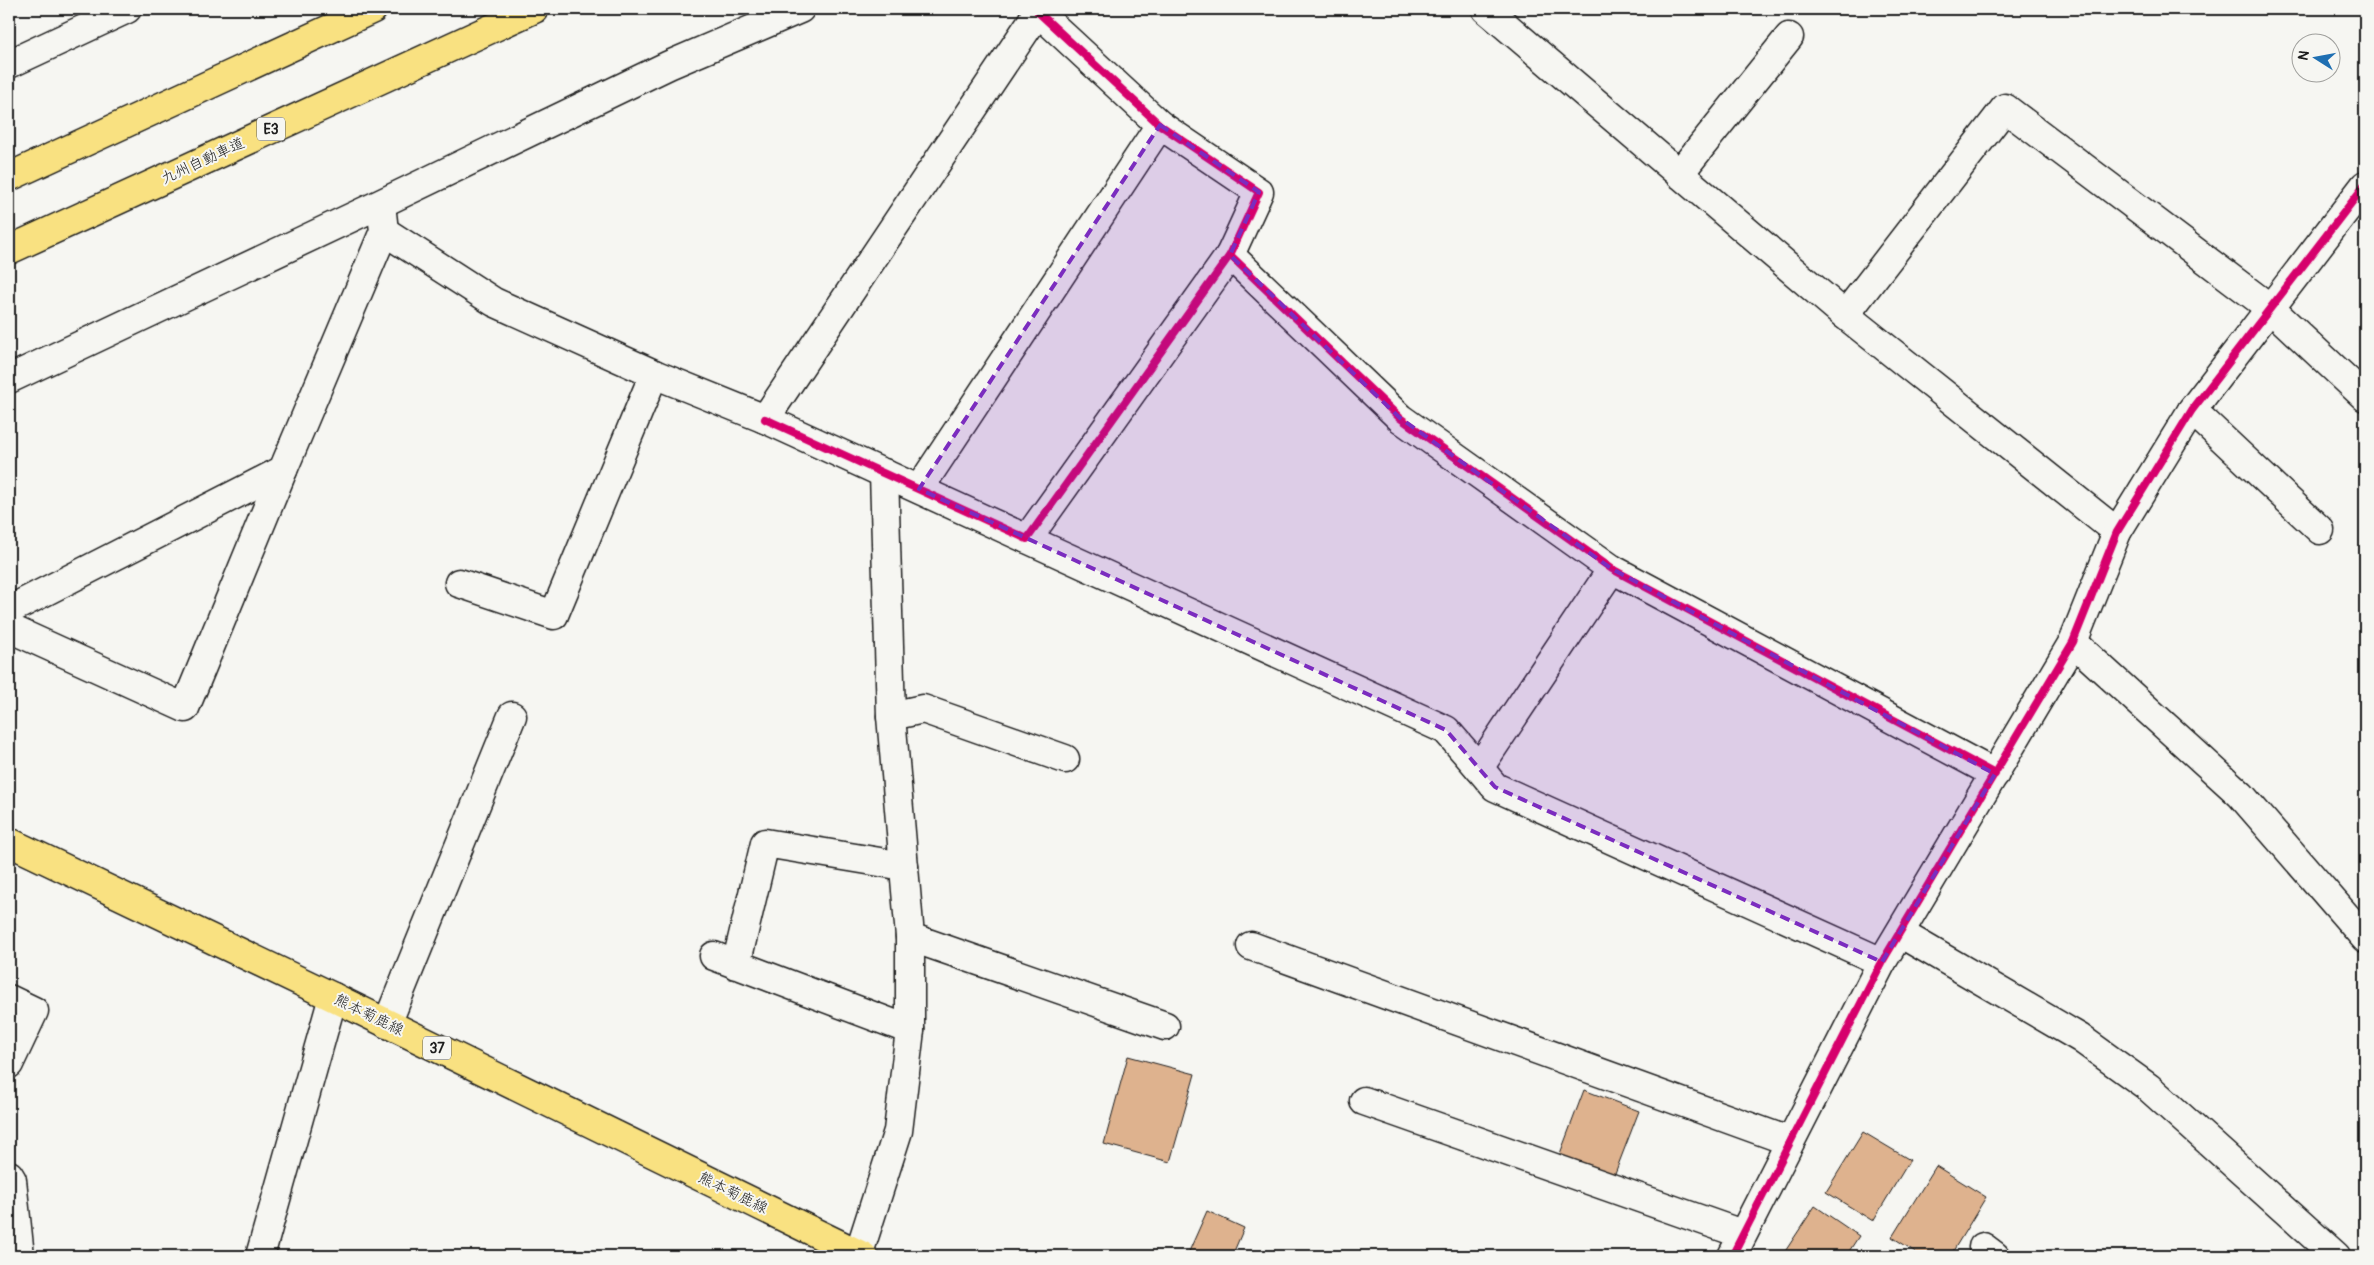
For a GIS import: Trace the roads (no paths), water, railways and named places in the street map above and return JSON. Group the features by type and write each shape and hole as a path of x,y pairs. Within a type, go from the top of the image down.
{"main road":[{"path":"9,177 373,9"},
{"name":"九州自動車道","path":"9,250 534,9"},
{"name":"熊本菊鹿線","path":"9,842 333,997 860,1255"}],"street":[{"path":"9,64 127,9"},
{"path":"9,379 669,65 800,9"},
{"path":"1486,9 1845,315 2117,532"},
{"path":"765,419 1036,11 1160,125 1259,192 1230,255 1027,539"},
{"path":"1679,174 1789,38"},
{"path":"1845,315 2005,108 2270,308 2365,397"},
{"path":"919,489 1160,125"},
{"path":"1364,1101 1737,1245 1882,962 2073,642 2117,532 2192,410 2365,185"},
{"path":"9,628 185,708 384,231 380,204"},
{"path":"384,231 494,302 654,374 765,419 1446,730 1495,787 1882,962"},
{"path":"1230,255 1400,418 1612,569 1995,774"},
{"path":"459,584 554,615 654,374"},
{"path":"2192,410 2320,530"},
{"path":"9,610 283,470"},
{"path":"860,1255 898,1130 910,1030 910,937 890,716 884,474"},
{"path":"1479,768 1612,569"},
{"path":"2073,642 2241,795 2365,938"},
{"path":"890,716 923,709 1065,759"},
{"path":"387,1024 512,716"},
{"path":"904,866 765,843 725,961 910,1030"},
{"path":"1900,933 2080,1038 2148,1087 2336,1256"},
{"path":"910,937 1164,1026"},
{"path":"1251,946 1789,1141"},
{"path":"260,1256 333,997"},
{"path":"9,999 34,1011 9,1064"},
{"path":"9,1175 12,1180 20,1256"}]}
